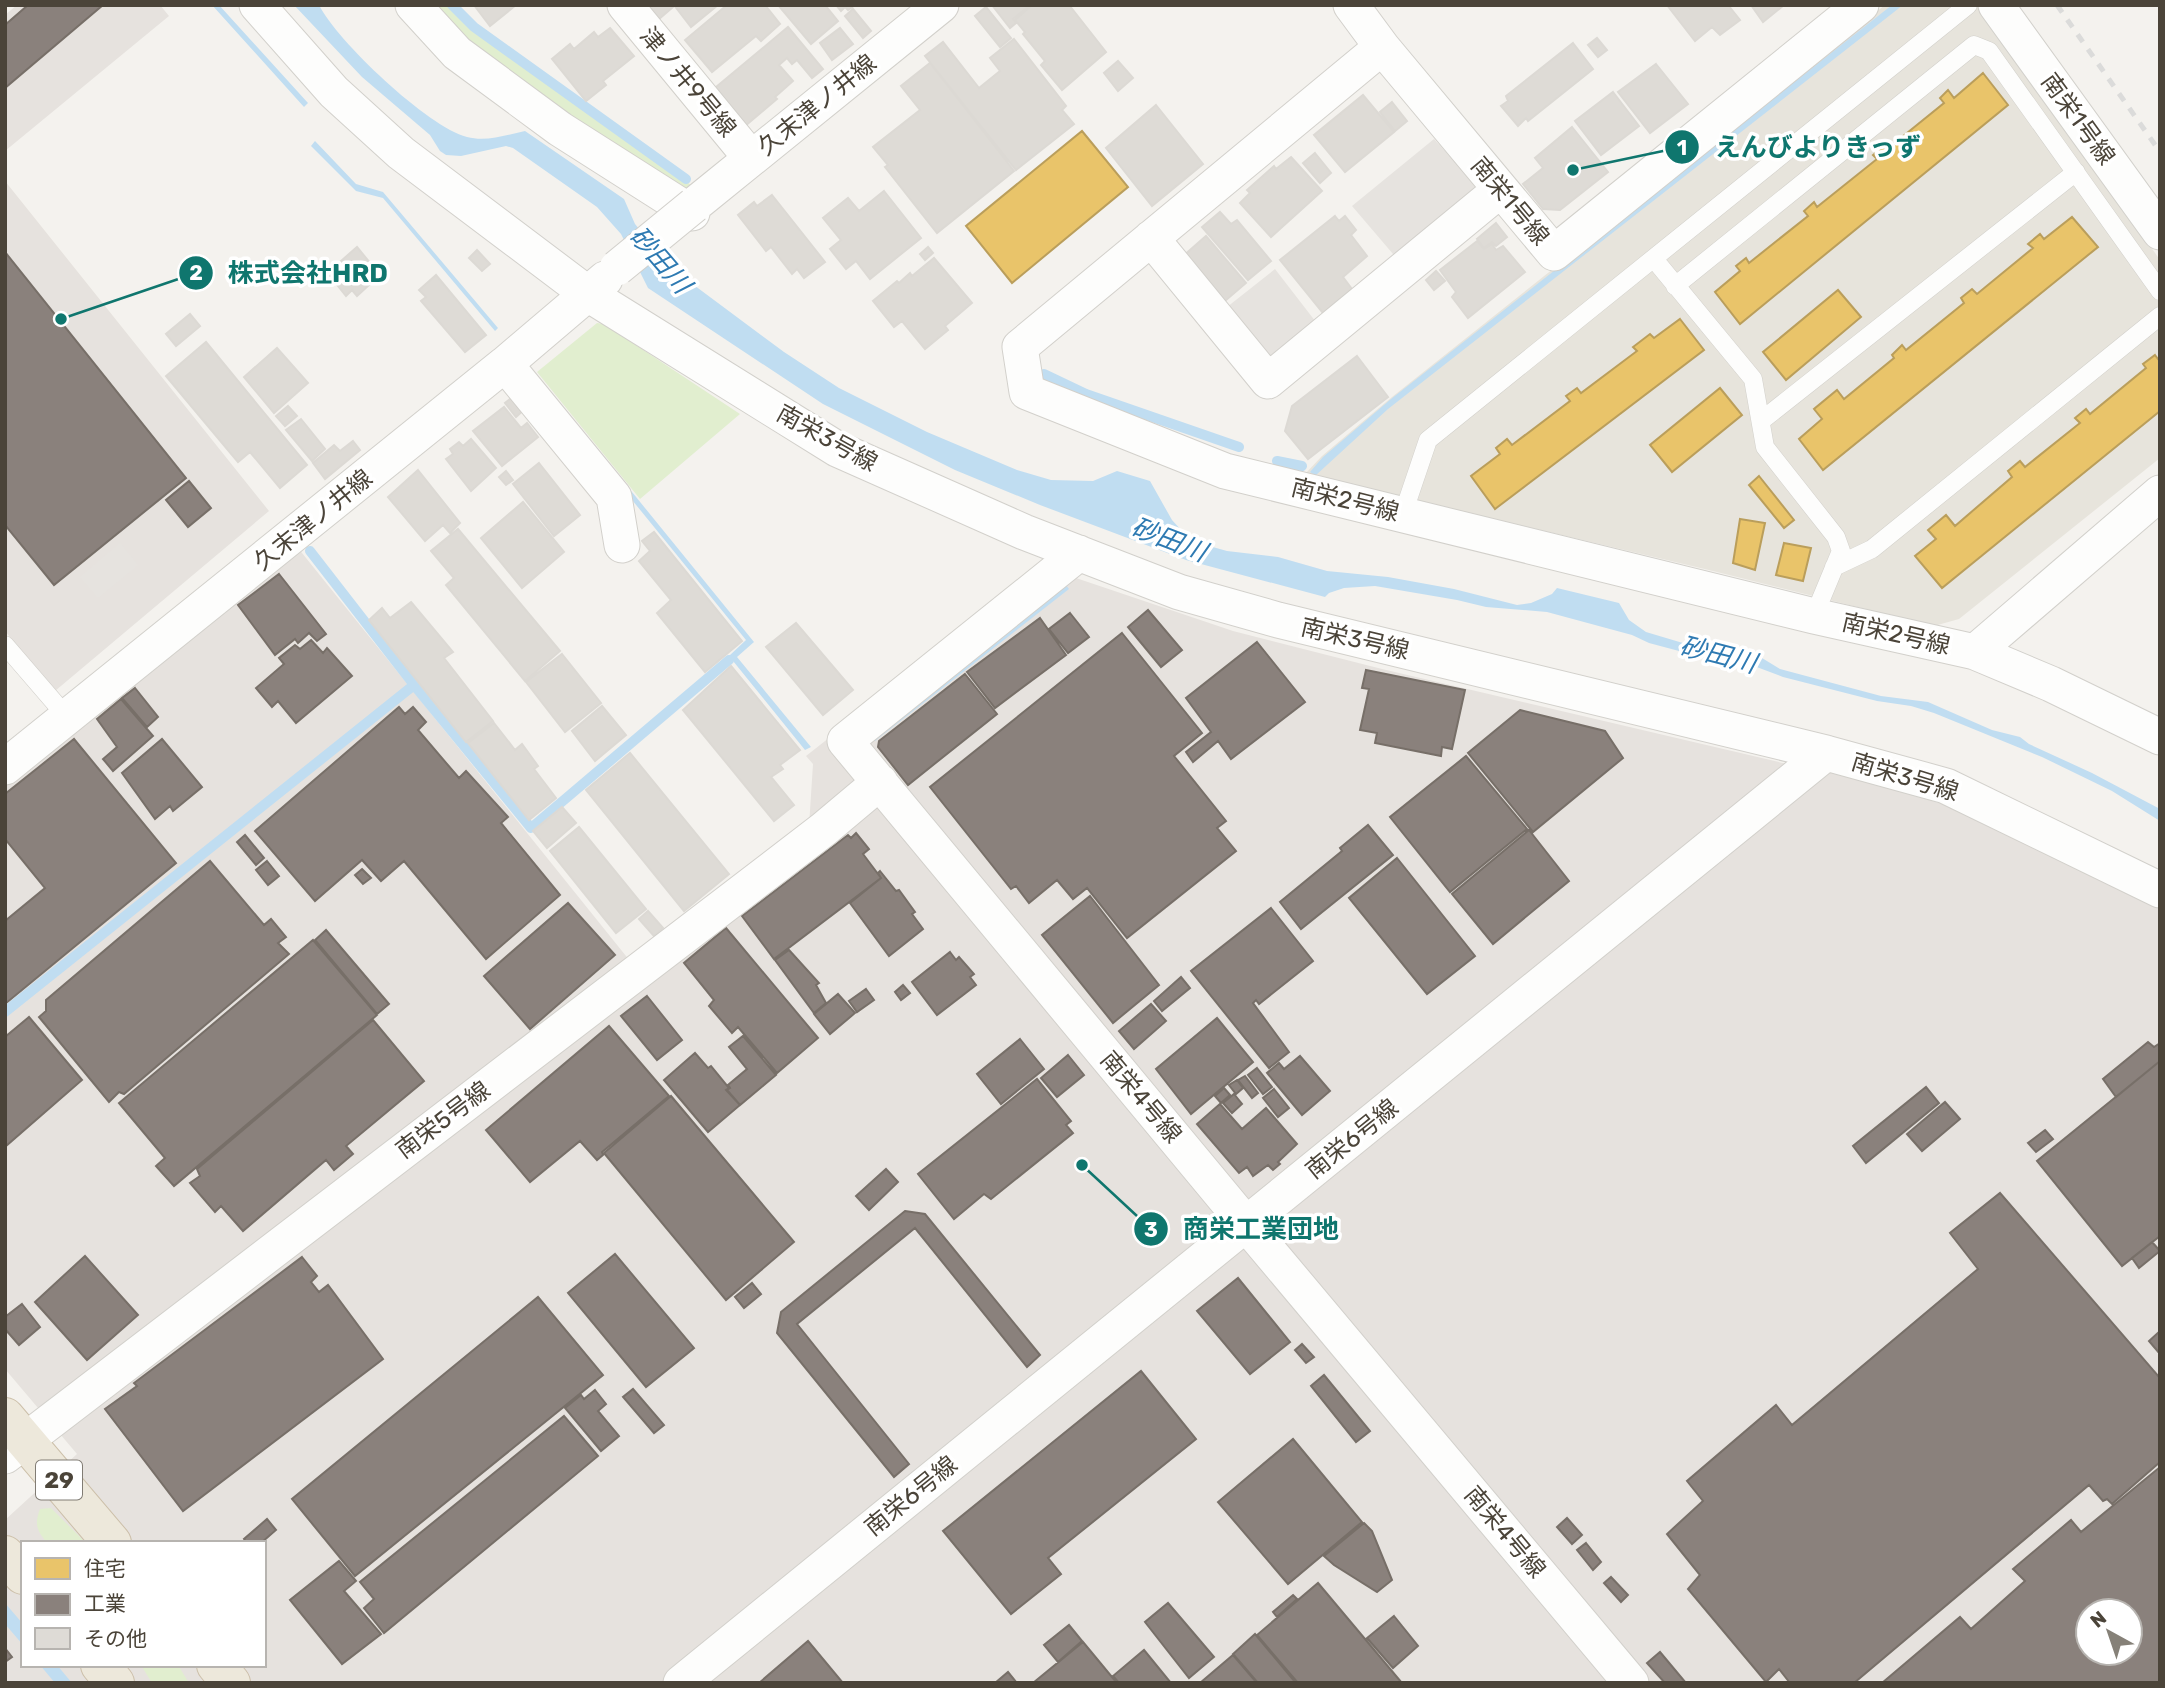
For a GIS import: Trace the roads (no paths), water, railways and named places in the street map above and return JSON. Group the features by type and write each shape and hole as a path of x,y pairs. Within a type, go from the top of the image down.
{"highway":[{"name":"29","path":"12,1438 110,1541"},
{"path":"5,1555 21,1573"},
{"path":"102,1667 115,1683"},
{"path":"218,1667 231,1683"}],"street":[{"name":"南栄3号線","path":"257,5 334,92 401,153 588,293 837,449 1024,532 1179,592 1278,620 1826,753 1946,786 2160,890"},
{"path":"412,5 457,53 560,130 693,209"},
{"name":"津ノ井9号線","path":"625,5 751,158"},
{"name":"久末津ノ井線","path":"5,767 505,364 617,268 693,209 751,158 940,5"},
{"name":"南栄1号線","path":"1351,5 1382,47 1554,253 1861,5"},
{"name":"南栄1号線","path":"1996,5 2160,232"},
{"name":"南栄2号線","path":"1382,47 1020,347 1027,392 1225,471 1975,652 2063,690 2160,737"},
{"path":"1151,238 1268,381 1500,190"},
{"path":"505,364 614,497 622,545"},
{"path":"1975,652 2160,494"},
{"name":"南栄4号線","path":"1079,553 845,741 1631,1683"},
{"name":"南栄6号線","path":"681,1683 1826,753"},
{"name":"南栄5号線","path":"12,1438 813,837 880,782"}],"lane":[{"path":"1403,514 1428,440 1968,5"},
{"path":"1675,286 1975,45 1989,51 2160,291"},
{"path":"1761,421 2076,172"},
{"path":"1654,259 1753,380 1765,447 1836,537 1841,551 1814,615"},
{"path":"1834,567 1872,549 2160,316"},
{"path":"5,645 67,717"}],"water":[{"path":"212,5 219,5 308,103 304,107"},
{"name":"砂田川","path":"294,5 319,5 344,39 385,81 450,130 481,139 525,131 624,199 635,224 671,268 784,352 839,388 927,432 1017,470 1051,480 1093,481 1117,471 1150,481 1172,520 1183,532 1202,544 1227,551 1278,557 1327,571 1388,577 1454,589 1517,605 1531,603 1552,594 1557,588 1619,603 1629,620 1646,632 1713,652 1762,658 1780,669 1881,696 1928,702 1992,730 2020,737 2029,744 2160,809 2160,821 2112,791 2042,757 1911,706 1877,701 1783,677 1754,666 1709,659 1547,612 1486,607 1375,586 1344,588 1325,597 1186,560 955,470 823,404 648,288 621,234 597,207 513,148 506,146 461,156 446,155 440,151 430,135 362,77"},
{"path":"1892,5 1903,5 1388,409 1315,476 1310,472 1323,457 1391,399"},
{"path":"315,141 356,184 383,192 498,328 495,331 383,198 356,191 311,146"},
{"path":"536,374 754,642 737,657 811,747 805,750 729,656 746,640 532,377"},
{"path":"1066,585 1069,589 875,741 872,738"},
{"path":"5,1603 21,1622 21,1643 5,1624"},
{"path":"42,1667 59,1667 72,1683 55,1683"}],"waterway":[{"path":"452,5 474,27 686,179"},
{"path":"1044,374 1086,394 1239,447"},
{"path":"1277,461 1302,466"},
{"path":"310,551 414,685 531,828 729,660"},
{"path":"5,1012 414,685"}],"railway":[{"path":"2057,5 2160,152"}],"place":[{"name":"えんびよりきっず","path":"1573,170"},
{"name":"株式会社HRD","path":"61,319"},
{"name":"商栄工業団地","path":"1082,1165"}]}
